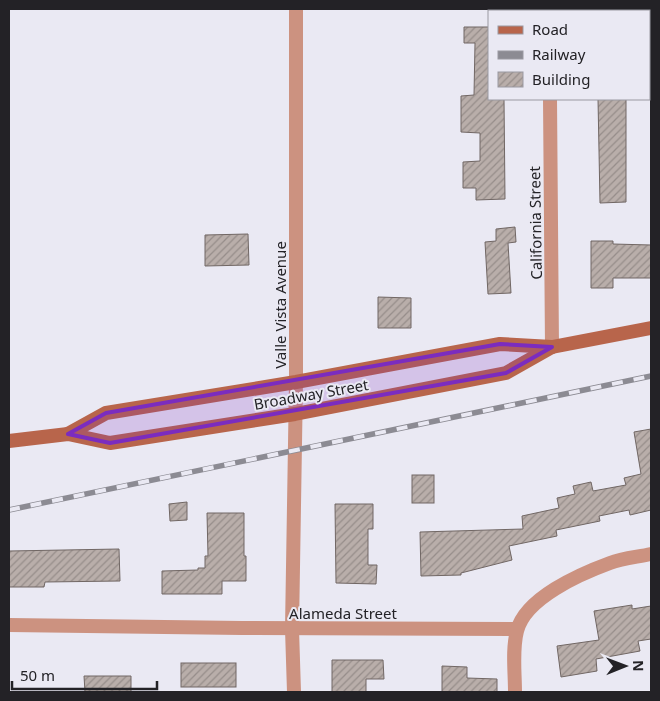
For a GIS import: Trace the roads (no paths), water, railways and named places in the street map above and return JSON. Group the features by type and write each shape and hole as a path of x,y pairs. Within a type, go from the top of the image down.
{"main road":[{"name":"Broadway Street","path":"68,434 106,413 296,382 500,344 552,348 651,328"},
{"name":"Broadway Street","path":"9,442 68,434 110,443 295,414 506,373 552,348"}],"street":[{"name":"Valle Vista Avenue","path":"294,692 292,629 296,382 296,9"},
{"name":"California Street","path":"550,100 552,348"},
{"path":"515,692 514,646 517,629 531,606 566,581 612,562 651,554"},
{"name":"Alameda Street","path":"9,625 292,629 517,629"}],"railway":[{"path":"9,510 651,376"}]}
